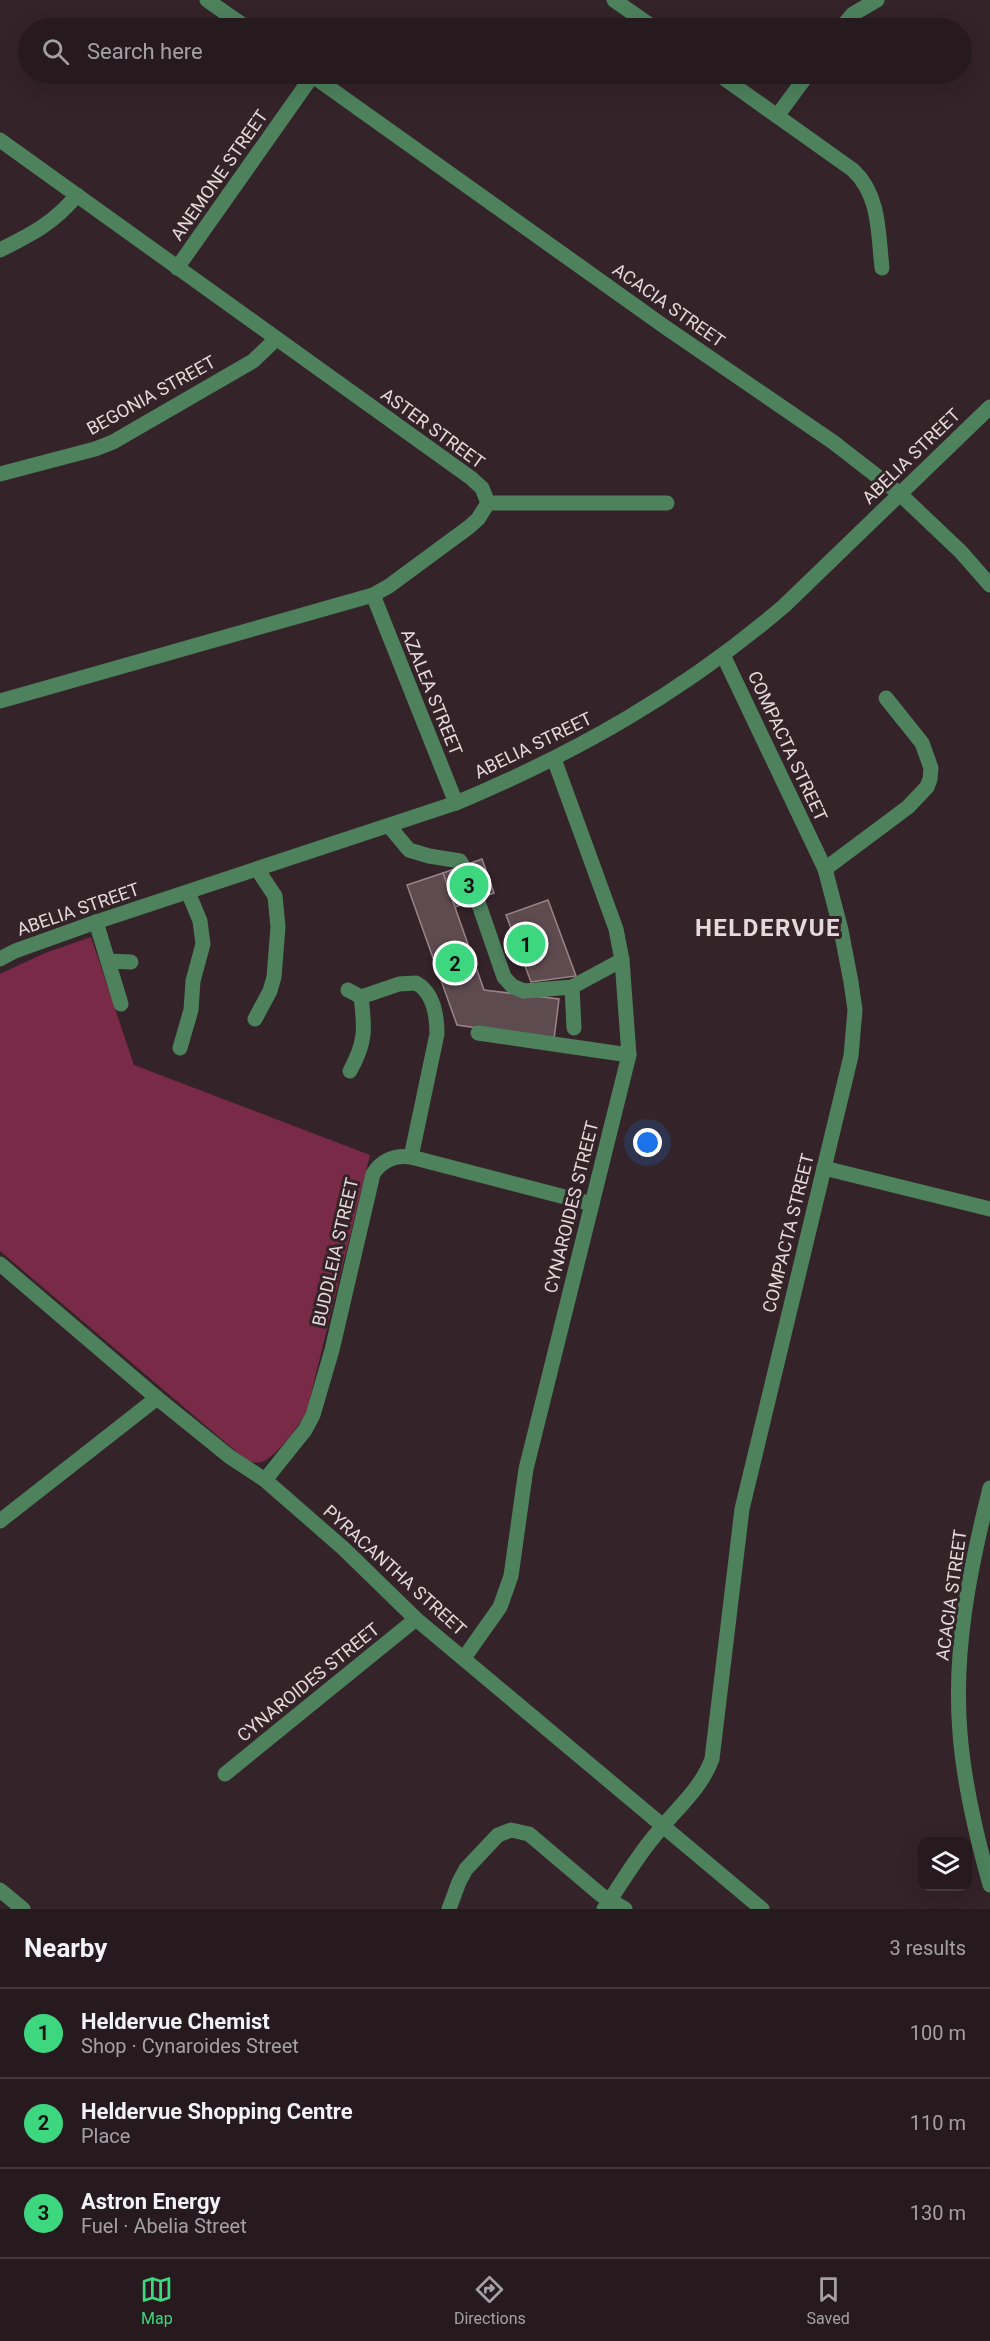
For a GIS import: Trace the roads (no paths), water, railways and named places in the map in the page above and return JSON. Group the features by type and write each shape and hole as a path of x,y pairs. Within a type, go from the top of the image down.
{"street":[{"path":"614,0 640,18"},
{"path":"850,18 877,0"},
{"path":"215,2 235,18"},
{"name":"ANEMONE STREET","path":"177,268 305,84"},
{"name":"ACACIA STREET","path":"326,84 665,327 833,442 900,494 961,552 990,585"},
{"path":"732,84 863,179 874,207 882,268"},
{"path":"777,116 801,84"},
{"name":"ASTER STREET","path":"0,140 471,478 482,488 488,503"},
{"path":"0,250 44,227 66,209 77,195"},
{"name":"BEGONIA STREET","path":"0,474 95,449 113,442 253,361 276,339"},
{"name":"ABELIA STREET","path":"0,959 15,951 96,922 456,803 554,759 671,692 723,655 784,606 990,407"},
{"path":"0,701 373,595 389,586 469,527 478,519 488,503 667,503"},
{"name":"AZALEA STREET","path":"373,595 456,803"},
{"name":"COMPACTA STREET","path":"607,1904 663,1826 695,1790 706,1774 712,1759 741,1509 851,1056 855,1010 841,930 825,868 723,655"},
{"path":"825,868 908,807 927,787 931,768 922,743 886,698"},
{"name":"CYNAROIDES STREET","path":"464,1658 500,1607 511,1576 526,1469 629,1055 622,960 609,906 554,759"},
{"path":"389,826 409,850 460,861 463,866"},
{"path":"255,1019 270,991 274,977 278,927 275,896 257,869"},
{"path":"180,1048 191,1010 193,981 203,944 200,921 188,892"},
{"path":"477,899 508,983 524,991 572,987 622,960"},
{"path":"96,922 121,1004"},
{"path":"108,961 131,962"},
{"path":"350,1071 363,1045 365,1031 355,994 409,982 422,986 432,1004 437,1020 437,1034 411,1157"},
{"path":"572,987 574,1028"},
{"path":"478,1033 629,1055"},
{"name":"BUDDLEIA STREET","path":"265,1480 305,1430 313,1415 332,1350 373,1174 386,1160 400,1156 411,1157 592,1204"},
{"path":"824,1168 990,1209"},
{"name":"PYRACANTHA STREET","path":"0,1264 157,1398 230,1457 265,1480 343,1548 416,1619 762,1909"},
{"path":"0,1521 157,1398"},
{"name":"ACACIA STREET","path":"990,1488 973,1559 960,1646 960,1732 972,1820 990,1885"},
{"name":"CYNAROIDES STREET","path":"225,1774 416,1619"},
{"path":"448,1909 466,1869 498,1835 511,1830 529,1834 601,1895 607,1904 625,1909"},
{"path":"0,1890 23,1909"}],"tunnel":[{"path":"463,866 477,899"}],"place":[{"name":"Astron Energy","path":"469,885"},
{"name":"Heldervue Chemist","path":"526,944"},
{"name":"Heldervue Shopping Centre","path":"455,963"}],"district":[{"name":"HELDERVUE","path":"768,928"}]}
